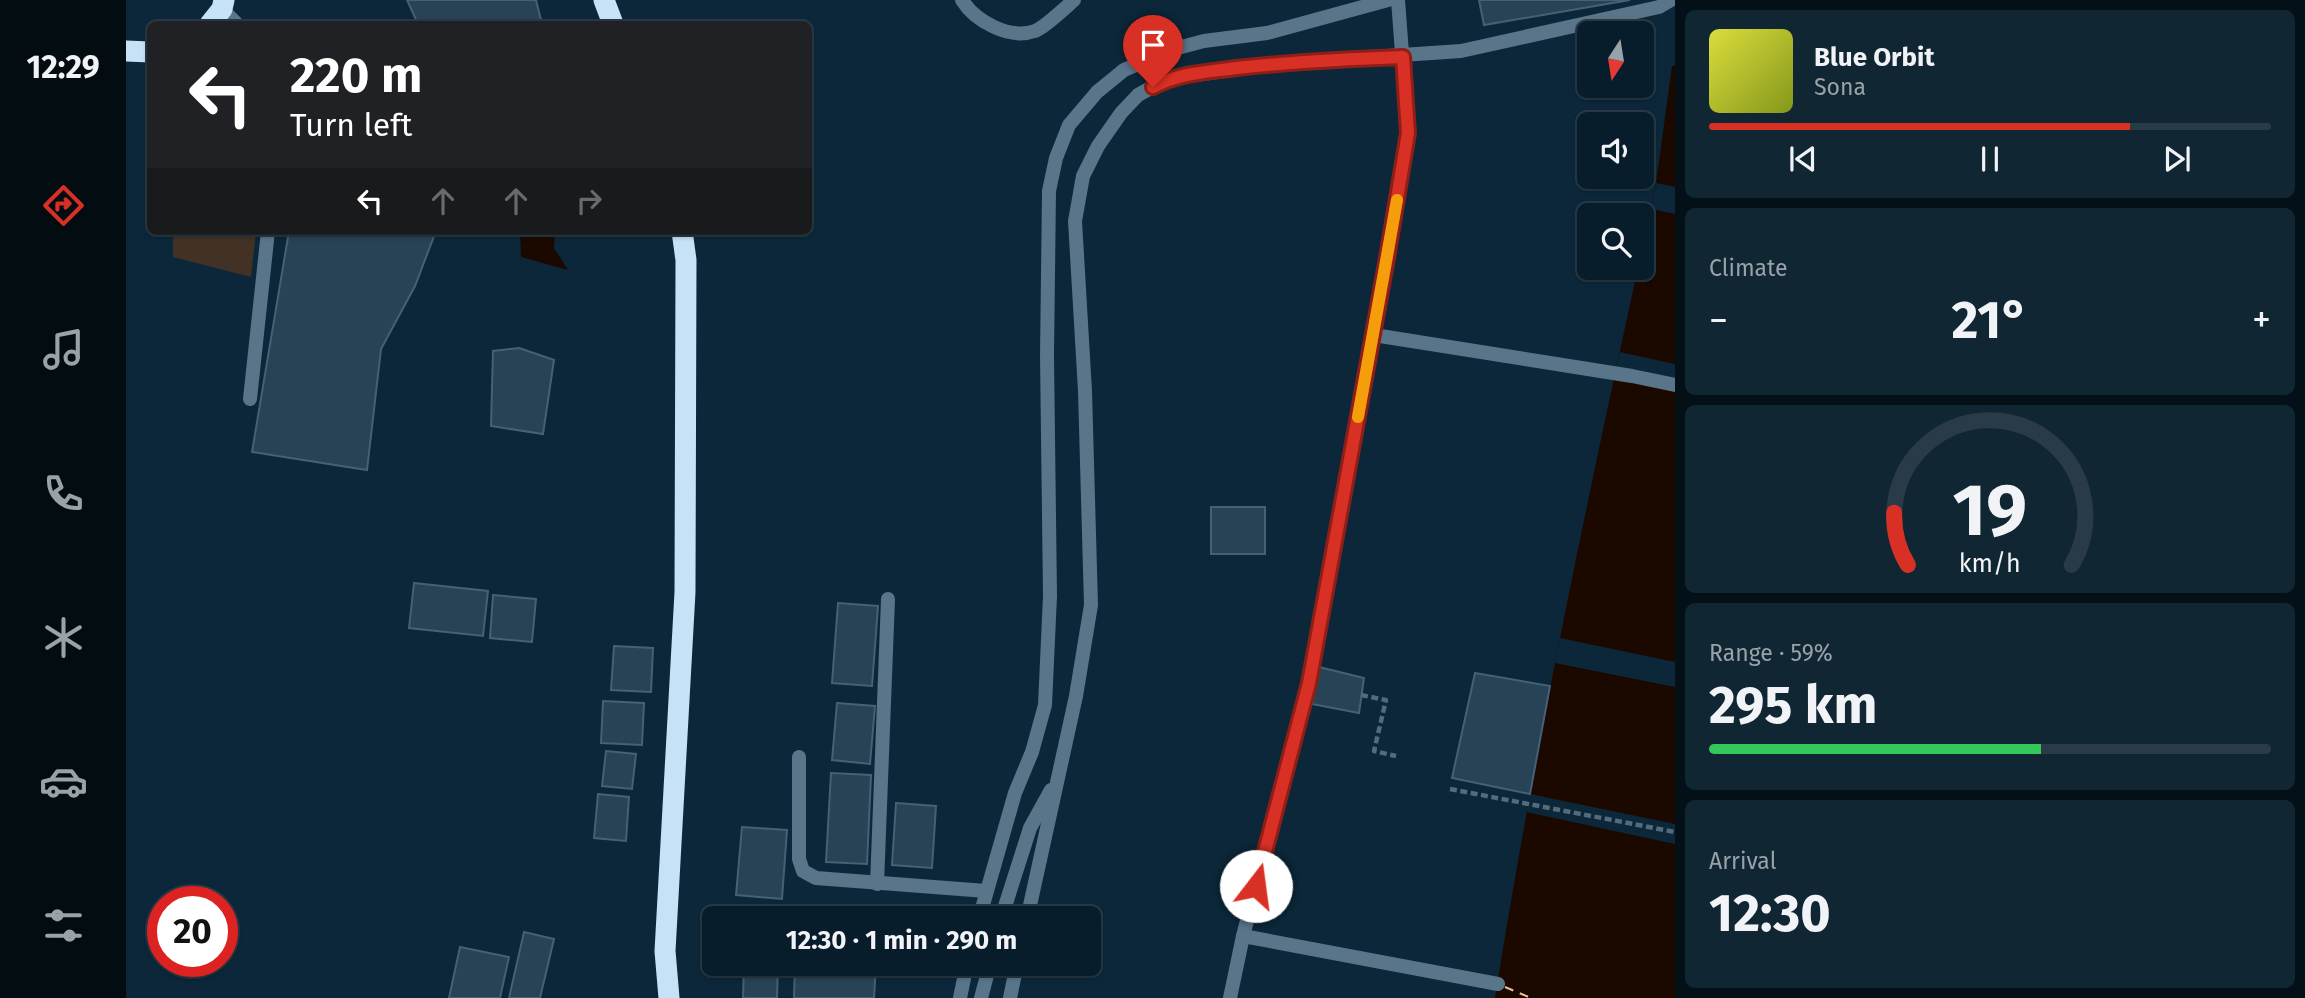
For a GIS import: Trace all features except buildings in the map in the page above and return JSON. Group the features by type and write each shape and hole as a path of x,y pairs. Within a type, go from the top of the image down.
{"highway":[{"path":"604,0 612,21"},
{"path":"126,51 147,51"},
{"path":"669,998 665,951 685,592 686,273 682,235"}],"street":[{"path":"962,0 982,20 1006,31 1035,31 1074,0"},
{"path":"982,906 1015,793 1032,752 1045,705 1051,596 1047,356 1049,191 1056,158 1069,125 1097,92 1124,70 1170,50 1204,41 1267,33 1388,0"},
{"path":"1230,998 1243,936 1309,683 1374,335 1408,133 1398,0"},
{"path":"1030,906 1076,696 1091,605 1085,391 1076,221 1083,176 1098,146 1121,113 1138,95 1167,79 1283,63 1461,51 1659,8 1671,0"},
{"path":"250,399 268,235"},
{"path":"1374,335 1595,369 1675,385"},
{"path":"877,884 888,599"},
{"path":"799,757 799,859 803,871 816,878 986,891"},
{"path":"1005,906 1030,828 1058,777"},
{"path":"1243,936 1498,984"},
{"path":"960,998 965,976"},
{"path":"981,998 987,976"},
{"path":"1010,998 1015,976"}],"path":[{"path":"1361,695 1386,700 1374,751 1396,756"},
{"path":"1450,789 1675,832"}],"shaded area":[{"path":"1672,66 1675,66 1675,998 1495,998 1561,632 1635,280 1654,280 1652,203"},
{"path":"173,235 256,235 251,277 173,257"},
{"path":"520,235 555,235 554,248 568,270 521,257"}],"pier":[{"path":"1656,183 1675,187 1675,214 1654,210 1652,203"},
{"path":"1620,352 1675,364 1675,389 1615,375"},
{"path":"1560,638 1675,662 1675,687 1555,663"},
{"path":"1530,794 1675,824 1675,844 1526,812"}],"ferry route":[{"path":"1505,987 1531,998"}],"slow traffic":[{"path":"1358,417 1397,200"}],"route":[{"path":"1153,87 1167,79 1202,72 1283,63 1403,57 1408,133 1387,258 1309,683 1256,886"}]}
